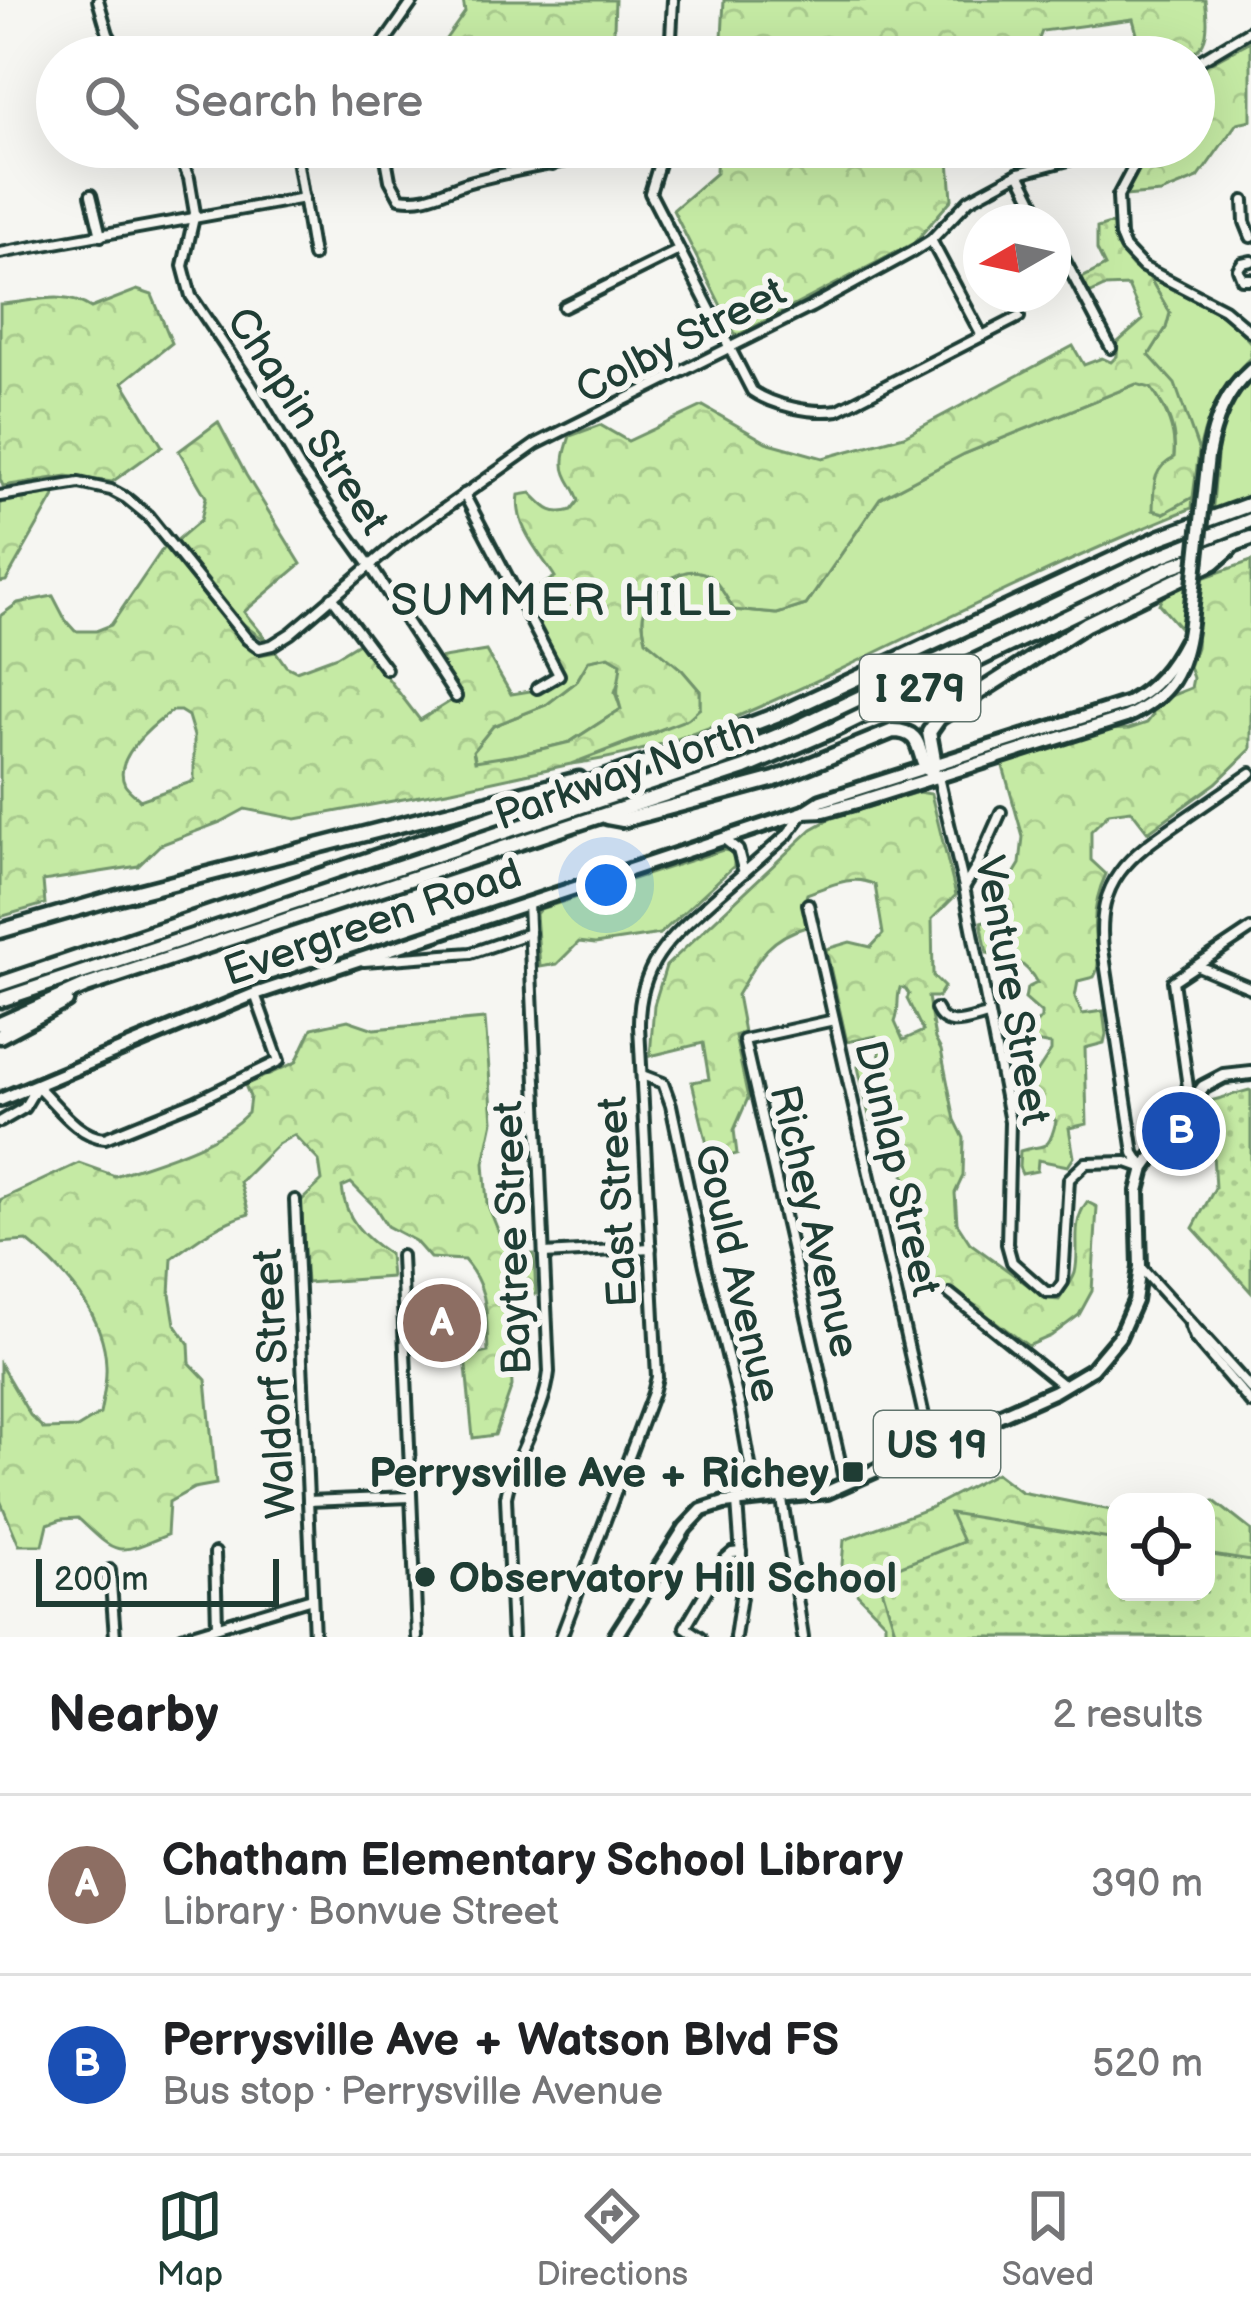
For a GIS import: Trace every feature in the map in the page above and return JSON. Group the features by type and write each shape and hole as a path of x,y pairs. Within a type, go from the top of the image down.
{"highway":[{"name":"Parkway North","path":"0,984 509,812 784,712 1161,537 1251,504"},
{"path":"0,1000 756,746 1143,563 1251,520"},
{"name":"Parkway North","path":"0,1024 86,986 701,784 787,751 1172,566 1251,538"},
{"path":"933,770 929,732 939,718 1086,624 1214,562 1234,544"},
{"path":"599,816 623,820 775,779 893,731 915,738 933,770"},
{"path":"0,932 363,833 643,764"},
{"path":"0,941 59,915"},
{"path":"0,1011 104,966"},
{"path":"0,1036 56,1008 86,986"}],"main road":[{"name":"East Street","path":"804,812 821,801 933,770 1127,703 1163,676 1190,628 1212,435 1226,400 1251,370"},
{"name":"Evergreen Road","path":"0,1100 255,994 804,812"},
{"name":"US 19","path":"616,1637 693,1517 706,1508 814,1496 845,1485 1065,1387 1092,1369 1119,1337 1135,1301 1140,1267 1138,1197 1144,1168 1190,1101 1213,1081 1251,1073"}],"street":[{"path":"98,0 109,36"},
{"path":"389,36 414,0"},
{"path":"671,36 673,0"},
{"path":"1215,51 1251,30"},
{"path":"184,168 194,219"},
{"path":"299,168 313,256"},
{"path":"389,168 400,198 412,200 537,168"},
{"path":"654,168 650,194 677,251 752,391 767,401 838,410 1019,317"},
{"name":"Colby Street","path":"0,496 79,483 111,490 138,507 247,639 259,648 272,645 369,564 536,444 851,285 931,240 969,200 1030,168"},
{"path":"1133,168 1118,196 1125,248 1143,268 1224,309 1251,332"},
{"path":"1018,172 1035,204"},
{"path":"91,195 101,236"},
{"path":"0,253 304,198"},
{"path":"1244,201 1251,237"},
{"name":"Chapin Street","path":"194,219 183,266 191,296 300,468 457,697"},
{"path":"931,240 982,336"},
{"path":"564,308 677,251"},
{"path":"1251,262 1241,262 1238,269 1242,279 1251,279"},
{"path":"1071,272 1111,348"},
{"path":"464,494 560,676 537,688"},
{"path":"332,597 386,668"},
{"name":"Venture Street","path":"933,770 964,887 1010,1122 1007,1250 1012,1262 1046,1292 1056,1292 1064,1282 1070,1179 1086,1163 1127,1162 1144,1168"},
{"path":"1144,1168 1133,1151 1106,964 1102,928 1106,898 1114,878 1136,854 1251,773"},
{"name":"East Street","path":"561,1637 655,1385 640,999 654,961 671,937 787,835 804,812"},
{"path":"964,887 1000,812"},
{"path":"722,838 738,850 744,873"},
{"name":"Baytree Street","path":"512,1637 506,1504 509,1483 548,1379 528,902"},
{"name":"Dunlap Street","path":"808,904 931,1447"},
{"path":"1190,1101 1174,981 1251,929"},
{"path":"350,962 471,953 530,933"},
{"path":"1197,965 1251,988"},
{"path":"37,1085 84,1132 101,1139 194,1102 279,1060 255,994"},
{"path":"937,1009 949,1023 988,1015"},
{"name":"Richey Avenue","path":"834,1020 744,1040 845,1485"},
{"name":"Gould Avenue","path":"642,1075 663,1083 671,1105 757,1500"},
{"name":"Evergreen Road","path":"0,1123 24,1108 37,1085"},
{"name":"Waldorf Street","path":"295,1200 314,1637"},
{"path":"544,1254 651,1248"},
{"path":"401,1256 417,1637"},
{"path":"1140,1267 1251,1403"},
{"path":"950,1294 1065,1387"},
{"path":"1189,1324 1202,1331 1251,1389"},
{"path":"308,1501 411,1497"},
{"path":"782,1498 803,1637"},
{"path":"735,1637 742,1597 737,1502"},
{"path":"700,1637 685,1627 724,1559 741,1552"},
{"path":"215,1553 217,1626"},
{"path":"110,1570 115,1637"},
{"path":"182,1637 313,1598"}],"green space":[{"path":"463,0 615,0 614,36 448,36 465,12"},
{"path":"724,0 1205,0 1207,21 1206,36 1137,36 1133,19 1042,31 1040,36 722,36"},
{"path":"1251,41 1251,120 1237,123 1215,154 1215,60"},
{"path":"716,168 950,168 952,199 914,243 736,336 673,210"},
{"path":"1139,168 1205,168 1198,178 1161,193 1124,196"},
{"path":"1113,223 1116,246 1133,267 1149,277 1170,313 1149,355 1175,384 1199,451 1193,497 1164,513 1153,510 1155,480 1174,458 1174,438 1157,396 1151,388 1136,384 964,454 880,498 806,605 777,614 734,610 712,578 692,571 662,585 644,612 646,640 700,691 700,708 688,719 571,764 452,790 296,819 245,809 160,845 138,866 43,881 45,904 0,917 0,616 18,603 53,596 75,631 96,631 111,625 164,547 250,650 259,655 276,652 296,671 360,642 420,720 462,694 437,659 486,651 511,694 536,690 559,677 561,670 529,604 532,591 555,577 524,528 519,495 531,493 554,511 572,510 579,501 565,469 570,436 600,425 628,441 703,406 766,442 823,458 904,436 1073,346 1084,365 1102,358 1111,362 1117,356 1118,342 1143,320 1128,286 1104,287 1089,294 1082,278 1105,266 1097,250 1097,228","holes":["609,656 621,663 621,709 570,742 475,761 473,751 493,726 546,705 576,682 589,660","172,711 188,716 194,736 194,781 140,800 125,785 124,764 136,744"]},
{"path":"1149,277 1229,319 1251,343 1251,357 1218,400 1199,451 1149,355 1170,313"},
{"path":"137,290 152,295 172,343 123,382 162,446 112,482 67,476 3,486 0,304 58,298 91,308"},
{"path":"1251,370 1251,504 1212,517 1217,457 1208,456 1212,435"},
{"path":"1136,384 1151,387 1173,434 1165,513 1193,497 1192,508 726,721 650,748 571,764 653,734 700,708 700,691 645,637 648,603 672,578 692,571 712,578 734,610 777,614 806,605 880,498 964,454"},
{"path":"218,422 301,564 244,612 267,640 231,611 175,542 201,520 206,497 179,451"},
{"path":"56,493 6,581 0,582 0,503"},
{"path":"1251,561 1251,749 1216,783 1148,832 1131,810 1109,813 1091,831 1091,860 1106,874 1095,912 1098,967 1094,977 1078,981 1075,997 1082,1014 1103,1011 1106,1034 1104,1043 1085,1048 1087,1124 1069,1128 1074,1157 1068,1166 1038,1160 1037,1171 1022,1174 1020,1151 1048,1143 1056,1121 1038,1109 1018,1111 1013,1083 1034,1077 1051,1045 1026,1036 1041,1018 1025,999 1027,988 1037,983 1017,961 987,953 981,922 1002,917 1009,908 1006,887 1020,864 1023,837 1002,763 1105,730 1147,723 1160,700 1191,688 1189,667 1197,630 1180,628 1159,604 1165,591"},
{"path":"609,656 621,663 615,692 621,709 570,742 476,762 473,750 493,726 546,705 576,682 589,660"},
{"path":"918,792 931,794 956,895 932,919 933,976 944,987 938,997 928,997 955,1120 964,1138 963,1176 955,1193 957,1223 970,1243 1047,1299 1059,1300 1075,1273 1082,1210 1087,1202 1097,1207 1092,1291 1079,1315 1028,1346 951,1288 932,1291 894,1128 885,1130 882,1117 870,1120 858,1067 881,1062 876,1036 847,1042 826,949 850,942 871,947 883,934 875,885 850,880 807,894 803,907 806,927 772,944 737,995 744,1032 735,1036 748,1098 734,1130 737,1154 711,1161 692,1082 709,1079 703,1043 650,1056 654,1005 666,966 812,829 832,818","holes":["900,988 909,994 907,999 923,1031 903,1040 895,1022"]},
{"path":"723,850 734,856 734,866 660,934 579,942 557,964 540,967 536,914 540,909"},
{"path":"485,1019 493,1121 484,1163 487,1203 508,1255 534,1254 536,1294 508,1296 512,1386 495,1435 473,1438 465,1357 488,1352 485,1303 464,1260 430,1258 415,1241 387,1226 351,1183 342,1187 347,1209 363,1234 389,1254 391,1277 306,1283 301,1201 322,1181 319,1161 294,1135 278,1144 240,1182 249,1214 218,1227 172,1258 170,1294 175,1324 189,1344 190,1363 206,1380 216,1484 194,1488 169,1502 167,1535 137,1547 110,1546 78,1518 48,1524 43,1545 19,1545 0,1500 0,1364 30,1415 44,1429 77,1428 100,1414 106,1366 99,1329 68,1280 27,1241 0,1243 0,1200 79,1163 115,1176 219,1135 248,1113 250,1097 245,1085 296,1062 312,1028 348,1020 374,1029"},
{"path":"1249,1090 1251,1292 1193,1228 1215,1188 1210,1101"},
{"path":"996,1473 1021,1492 1107,1509 1107,1601 1215,1601 1215,1502 1251,1530 1251,1637 885,1637 885,1622 841,1577 844,1540 930,1508"},
{"path":"950,1513 1107,1539 1107,1601 1215,1601 1215,1555 1251,1561 1251,1637 897,1637 878,1575 963,1542"}],"place":[{"name":"Perrysville Ave + Watson Blvd FS","path":"1181,1131"},
{"name":"Chatham Elementary School Library","path":"442,1323"},
{"name":"Perrysville Ave + Richey","path":"853,1472"},
{"name":"Observatory Hill School","path":"425,1577"}],"district":[{"name":"SUMMER HILL","path":"562,599"}]}
